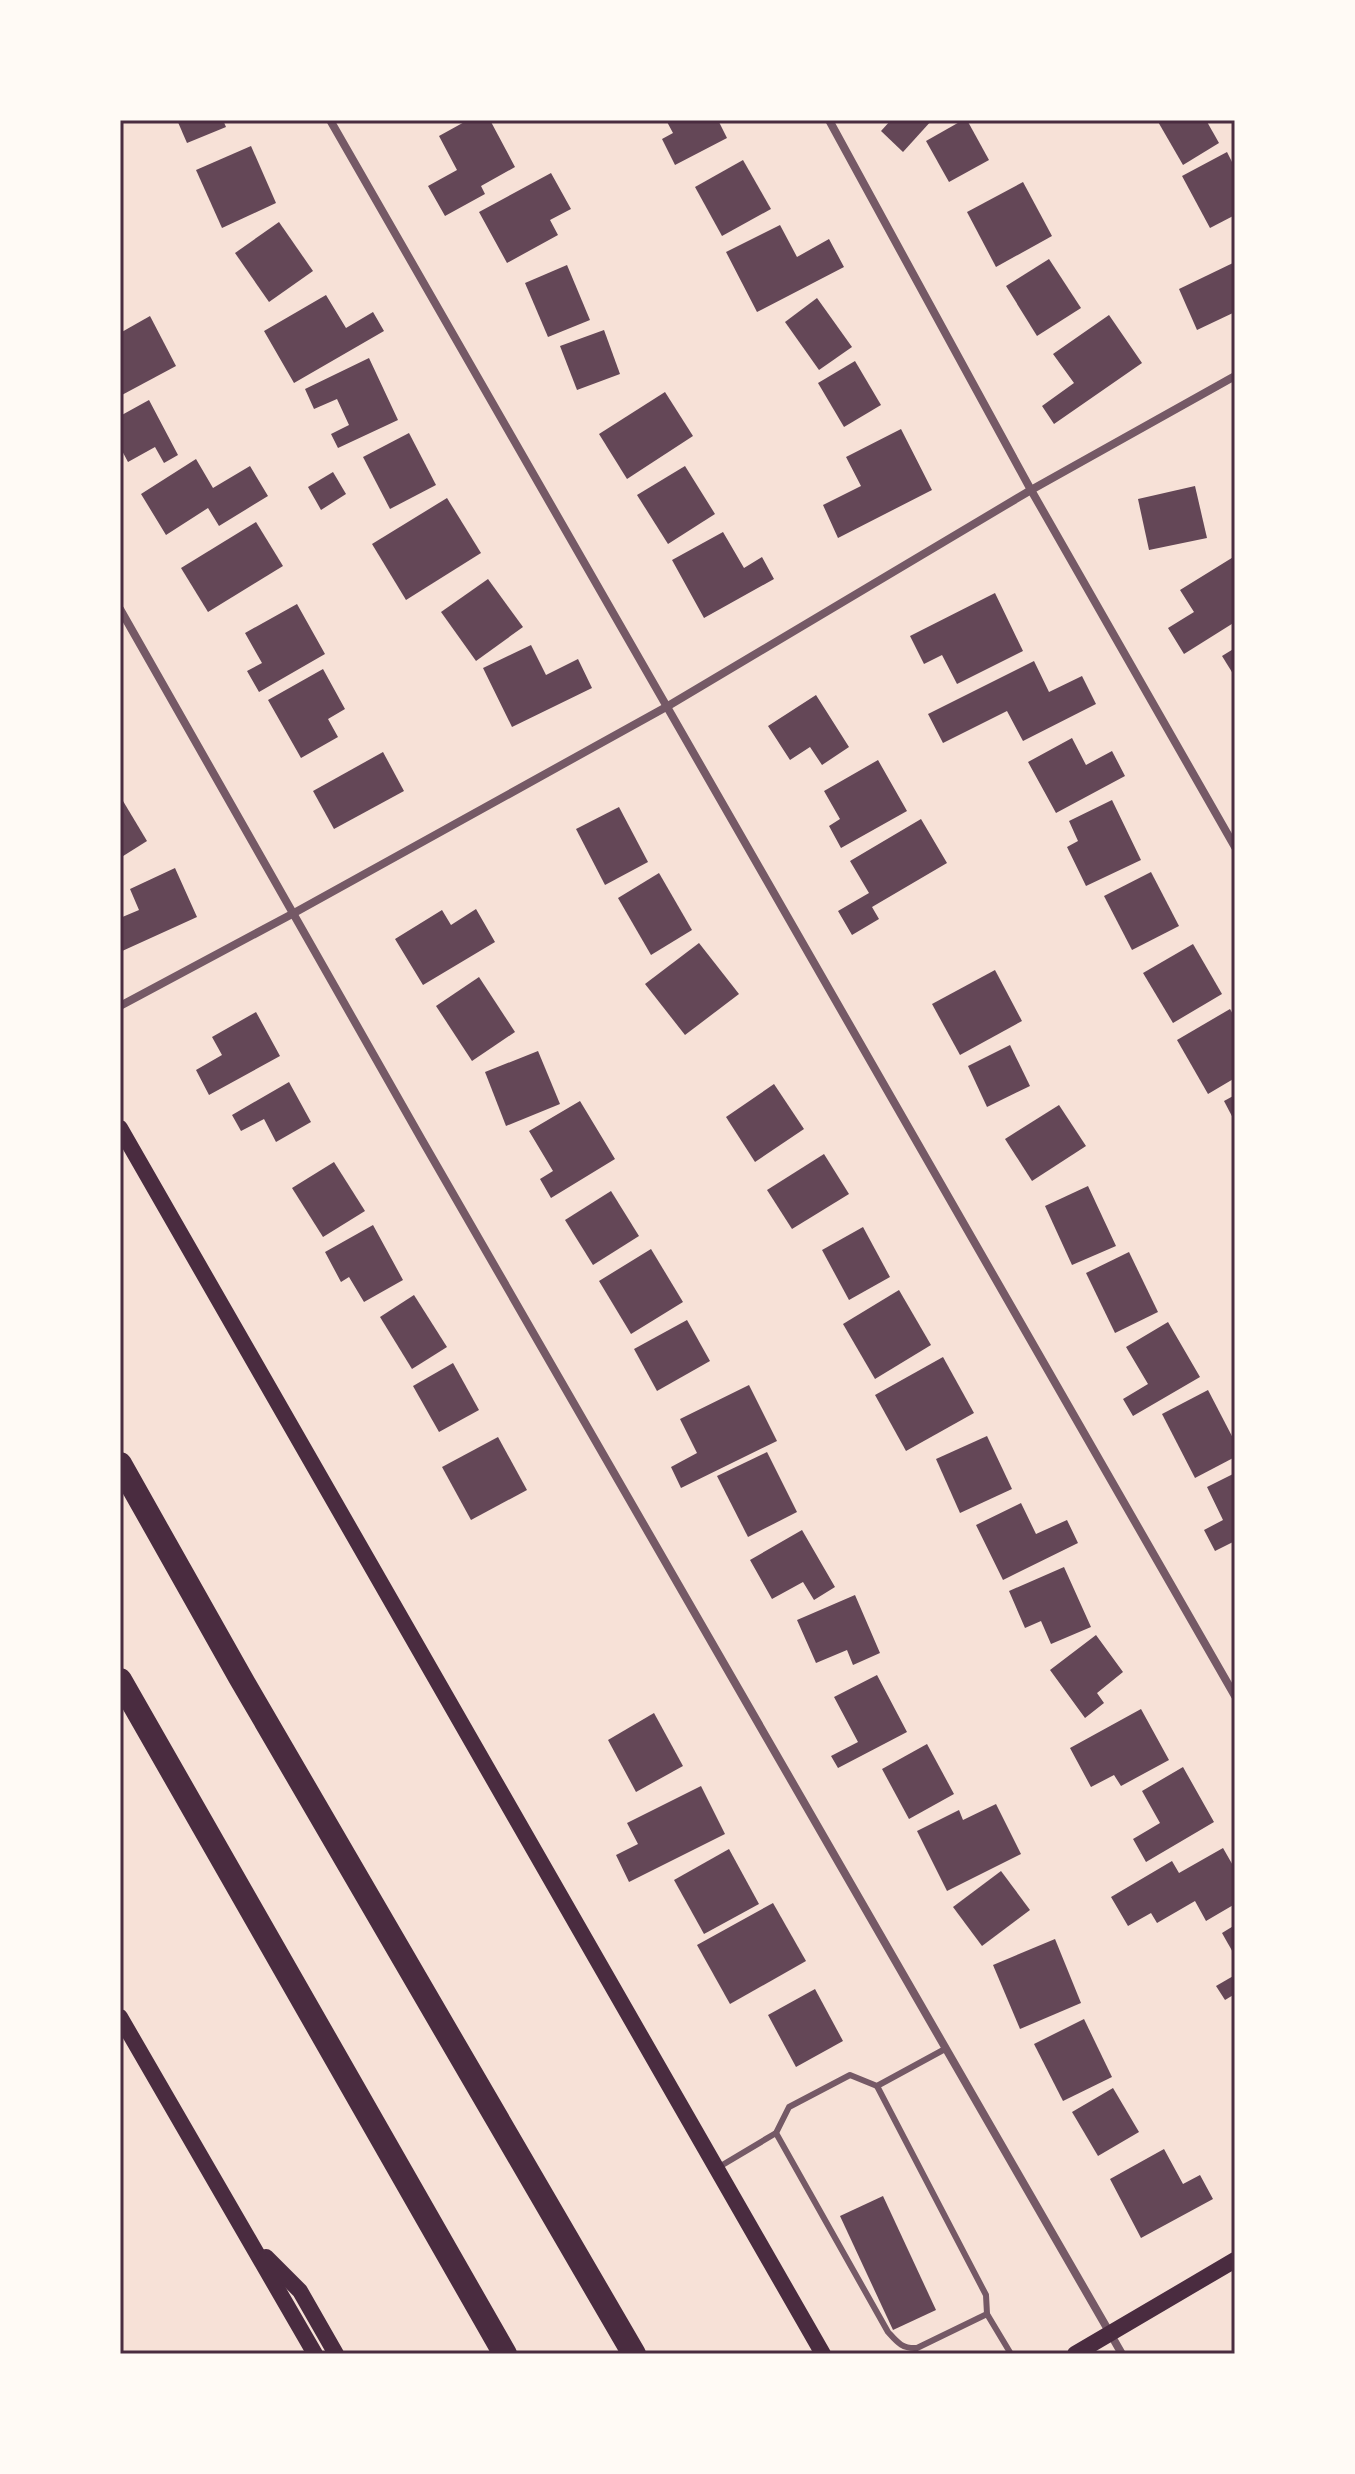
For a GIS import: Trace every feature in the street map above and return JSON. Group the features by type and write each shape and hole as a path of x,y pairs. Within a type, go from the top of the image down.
{"highway":[{"path":"120,1464 264,1719 634,2354"},
{"path":"120,1680 505,2354"}],"main road":[{"path":"120,1128 823,2354"},
{"path":"120,2017 315,2354"},
{"path":"248,2239 300,2291 336,2354"},
{"path":"1075,2354 1235,2260"},
{"path":"806,2324 806,2354"}],"street":[{"path":"330,120 1235,1696"},
{"path":"829,120 1031,490 1235,847"},
{"path":"120,1006 668,706 1031,490 1235,376"},
{"path":"120,609 1122,2354"}],"lane":[{"path":"877,2086 945,2049"},
{"path":"716,2169 776,2133 789,2107 850,2075 877,2086 986,2295 987,2314 1011,2354"},
{"path":"776,2133 888,2332 898,2344 907,2349 917,2348 987,2314"}],"building":[{"path":"177,120 223,120 226,127 187,143"},
{"path":"468,120 490,120 515,167 481,186 485,194 445,216 428,186 457,170 439,136"},
{"path":"666,120 718,120 727,138 675,165 662,139 673,133"},
{"path":"891,120 932,120 903,152 881,131"},
{"path":"967,120 989,160 949,182 926,141"},
{"path":"1157,120 1206,120 1219,143 1183,165"},
{"path":"251,146 276,203 222,228 196,170"},
{"path":"1227,152 1235,168 1235,215 1210,228 1182,176"},
{"path":"743,160 771,209 722,236 695,187"},
{"path":"551,173 571,209 550,220 558,235 507,263 479,212"},
{"path":"1023,182 1052,236 996,267 967,212"},
{"path":"279,222 313,271 269,302 235,253"},
{"path":"780,225 797,257 829,239 844,267 757,312 726,252"},
{"path":"1049,259 1081,308 1037,336 1006,286"},
{"path":"1235,262 1235,312 1197,330 1179,289"},
{"path":"567,265 590,320 548,337 525,283"},
{"path":"326,295 346,328 373,312 384,331 294,383 264,331"},
{"path":"817,298 852,347 819,370 785,322"},
{"path":"1109,315 1142,363 1054,424 1042,406 1074,383 1053,354"},
{"path":"150,316 176,366 120,396 120,333"},
{"path":"604,330 620,374 577,390 560,346"},
{"path":"369,358 398,420 338,448 331,434 349,425 337,399 314,409 305,389"},
{"path":"855,361 881,405 844,427 818,383"},
{"path":"665,392 693,436 627,479 599,434"},
{"path":"149,400 178,455 164,463 155,447 128,462 120,447 120,416"},
{"path":"901,429 932,490 838,538 823,505 861,486 846,457"},
{"path":"409,433 436,485 390,509 363,457"},
{"path":"196,459 213,488 250,466 268,496 219,526 208,508 166,535 141,494"},
{"path":"685,466 715,514 668,544 637,495"},
{"path":"333,472 346,494 321,510 308,487"},
{"path":"1195,486 1207,538 1149,550 1138,499"},
{"path":"447,498 481,553 406,600 372,544"},
{"path":"256,522 283,566 208,612 181,568"},
{"path":"723,532 744,568 762,557 774,579 704,618 672,560"},
{"path":"1235,556 1235,622 1184,654 1168,628 1194,612 1180,590"},
{"path":"488,579 523,627 476,661 441,612"},
{"path":"995,593 1023,651 957,684 942,655 924,664 910,636"},
{"path":"297,604 325,654 259,692 247,671 262,663 245,633"},
{"path":"531,645 546,675 578,659 592,688 512,727 483,668"},
{"path":"1235,648 1235,677 1222,656"},
{"path":"1034,661 1049,692 1082,676 1096,704 1023,741 1007,711 943,743 928,714"},
{"path":"323,669 345,709 328,719 338,737 301,758 268,700"},
{"path":"816,695 849,747 822,765 810,747 790,760 768,726"},
{"path":"1072,738 1086,765 1112,751 1125,776 1056,813 1028,762"},
{"path":"383,752 404,791 334,829 313,791"},
{"path":"878,760 907,811 841,848 829,826 840,819 824,791"},
{"path":"120,796 147,841 120,858"},
{"path":"1112,800 1141,860 1086,886 1067,847 1078,841 1069,821"},
{"path":"619,807 648,862 605,885 576,829"},
{"path":"921,819 947,863 872,907 879,919 852,935 838,911 869,893 850,861"},
{"path":"175,868 197,917 120,952 120,918 139,910 130,889"},
{"path":"1151,872 1179,926 1132,950 1104,896"},
{"path":"659,873 692,930 651,955 618,898"},
{"path":"476,909 495,942 423,985 395,939 442,910 451,925"},
{"path":"699,943 739,994 685,1035 645,984"},
{"path":"1193,944 1222,994 1173,1023 1143,973"},
{"path":"995,970 1022,1021 960,1055 932,1004"},
{"path":"479,977 515,1032 472,1061 436,1006"},
{"path":"1230,1009 1235,1018 1235,1078 1208,1094 1177,1040"},
{"path":"256,1012 280,1056 209,1095 196,1070 222,1055 212,1037"},
{"path":"1010,1045 1030,1086 987,1107 968,1066"},
{"path":"538,1051 560,1104 506,1126 485,1072"},
{"path":"289,1082 311,1122 276,1142 264,1119 241,1131 232,1115"},
{"path":"774,1084 804,1129 755,1162 726,1117"},
{"path":"1235,1095 1235,1122 1224,1101"},
{"path":"580,1101 615,1159 551,1198 540,1179 553,1171 529,1131"},
{"path":"1059,1105 1086,1146 1032,1181 1005,1139"},
{"path":"824,1154 849,1194 792,1229 767,1190"},
{"path":"334,1162 365,1211 323,1237 292,1188"},
{"path":"1088,1186 1116,1246 1072,1265 1045,1206"},
{"path":"611,1191 639,1236 593,1265 565,1220"},
{"path":"373,1225 403,1280 364,1302 349,1277 341,1282 325,1252"},
{"path":"863,1227 890,1277 849,1300 822,1250"},
{"path":"651,1249 683,1302 631,1334 599,1281"},
{"path":"1129,1252 1158,1312 1115,1333 1086,1273"},
{"path":"899,1290 931,1345 875,1379 843,1324"},
{"path":"414,1295 447,1347 412,1369 380,1317"},
{"path":"687,1320 710,1361 657,1391 634,1349"},
{"path":"1168,1322 1200,1377 1133,1416 1123,1399 1148,1384 1126,1347"},
{"path":"943,1357 974,1413 906,1451 875,1395"},
{"path":"453,1363 479,1410 439,1432 413,1386"},
{"path":"749,1385 777,1441 681,1488 671,1467 697,1453 680,1419"},
{"path":"1208,1390 1235,1442 1235,1457 1195,1478 1162,1414"},
{"path":"987,1436 1012,1489 960,1513 936,1459"},
{"path":"498,1437 527,1490 471,1520 442,1467"},
{"path":"767,1452 797,1512 748,1537 717,1476"},
{"path":"1235,1473 1235,1541 1215,1551 1204,1530 1223,1520 1207,1487"},
{"path":"1021,1503 1036,1534 1067,1520 1078,1543 1003,1580 976,1525"},
{"path":"802,1530 835,1587 814,1600 803,1582 772,1599 750,1560"},
{"path":"1064,1567 1091,1627 1051,1644 1041,1621 1025,1628 1009,1591"},
{"path":"855,1595 880,1653 853,1665 847,1650 816,1663 797,1620"},
{"path":"1096,1635 1123,1672 1097,1693 1104,1703 1085,1718 1050,1670"},
{"path":"877,1675 907,1732 838,1768 831,1756 858,1742 834,1697"},
{"path":"1141,1709 1169,1760 1121,1786 1114,1775 1091,1787 1070,1748"},
{"path":"654,1713 683,1766 636,1792 608,1740"},
{"path":"927,1744 954,1794 909,1819 882,1769"},
{"path":"1183,1767 1214,1822 1146,1862 1133,1839 1160,1823 1142,1791"},
{"path":"701,1786 725,1834 629,1882 616,1855 638,1844 627,1823"},
{"path":"996,1804 1021,1854 947,1891 917,1831 959,1810 963,1820"},
{"path":"1223,1848 1235,1869 1235,1904 1206,1921 1195,1901 1157,1923 1151,1913 1128,1926 1111,1897 1172,1861 1179,1873"},
{"path":"729,1849 759,1904 704,1934 674,1880"},
{"path":"1001,1871 1030,1910 982,1946 953,1907"},
{"path":"773,1903 806,1961 730,2004 697,1945"},
{"path":"1235,1925 1235,1956 1222,1933"},
{"path":"1055,1939 1081,2003 1020,2029 993,1965"},
{"path":"1235,1975 1235,1994 1225,2000 1216,1986"},
{"path":"815,1989 843,2041 796,2067 768,2015"},
{"path":"1084,2019 1112,2077 1063,2101 1034,2044"},
{"path":"1113,2088 1139,2132 1098,2156 1072,2112"},
{"path":"1164,2149 1183,2184 1200,2175 1213,2199 1141,2238 1110,2179"},
{"path":"883,2196 936,2310 893,2330 840,2216"}]}
